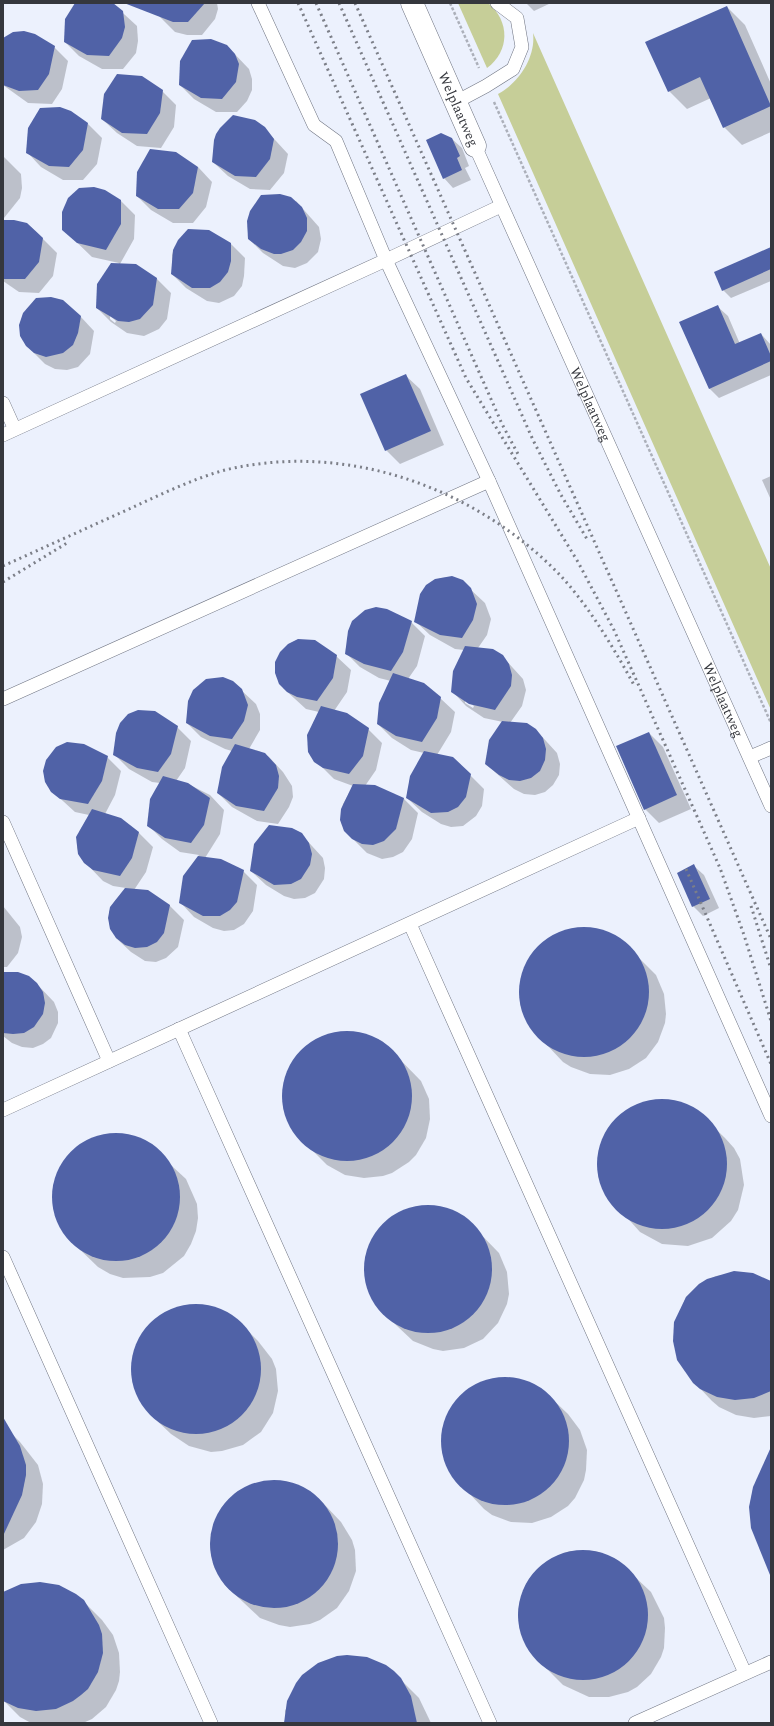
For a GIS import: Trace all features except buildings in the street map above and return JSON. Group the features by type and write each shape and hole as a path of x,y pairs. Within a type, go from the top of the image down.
{"street":[{"name":"Welplaatweg","path":"412,3 475,146"}],"lane":[{"path":"258,3 314,124 336,141 386,260 489,481 771,1116"},
{"path":"456,102 486,86 513,68 522,47 518,18 497,3"},
{"name":"Welplaatweg","path":"475,146 771,806"},
{"path":"3,435 501,206"},
{"path":"3,403 12,423"},
{"path":"3,699 489,481"},
{"path":"750,757 771,748"},
{"path":"3,1110 639,818"},
{"path":"3,822 109,1061"},
{"path":"410,924 745,1674"},
{"path":"179,1029 490,1723"},
{"path":"3,1257 211,1723"},
{"path":"635,1723 771,1662"}],"path":[{"path":"510,140 771,723"}],"green space":[{"path":"458,3 488,3 500,18 504,36 503,45 495,61 487,68"},
{"path":"533,33 771,569 771,710 498,94 513,83 529,60 532,51"}],"railway":[{"path":"298,3 466,378 578,562 614,630 720,868 744,935 771,1021"},
{"path":"316,3 502,424 519,456"},
{"path":"339,3 533,440 561,495 587,539"},
{"path":"355,3 771,939"},
{"path":"3,566 176,488 225,470 271,463 316,462 361,467 406,478 448,495 488,517 525,543 570,586 609,642 634,685"},
{"path":"3,582 67,543"},
{"path":"686,869 771,1064"},
{"path":"751,906 771,969"}]}
